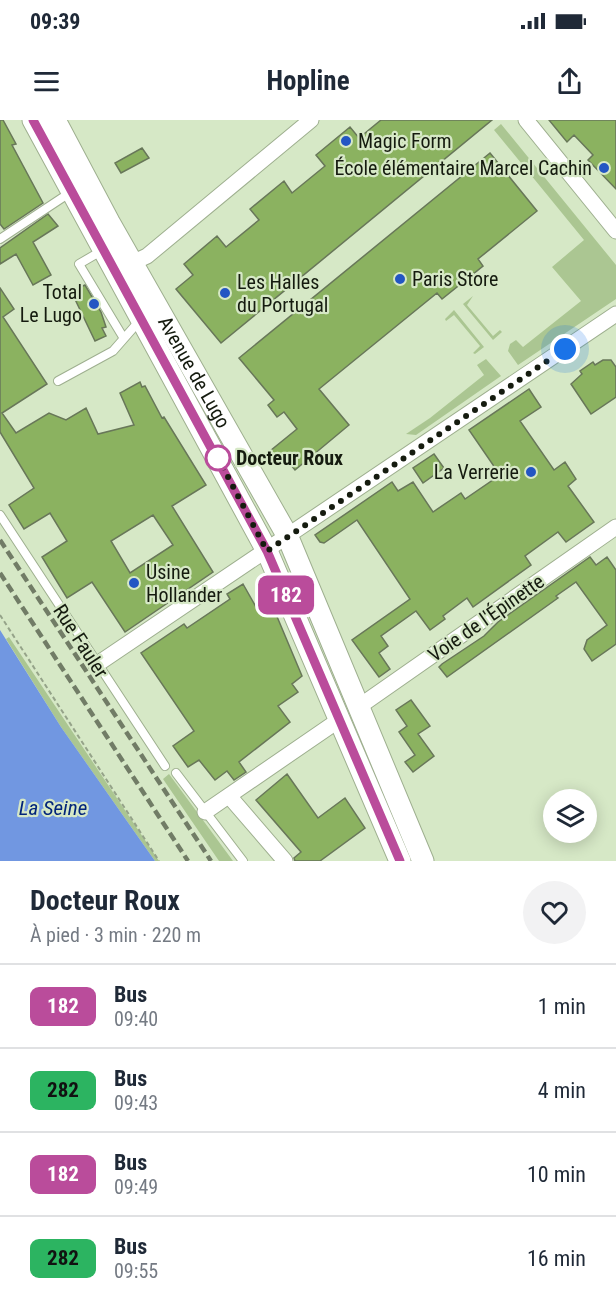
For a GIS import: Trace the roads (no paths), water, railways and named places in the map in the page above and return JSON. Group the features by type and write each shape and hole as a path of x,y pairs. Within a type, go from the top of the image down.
{"main road":[{"name":"Avenue de Lugo","path":"33,120 64,196 104,250 267,551 400,861"},
{"name":"Avenue de Lugo","path":"55,120 132,263 287,536 357,708 423,861"}],"street":[{"path":"132,263 147,256 311,120"},
{"path":"526,120 616,231"},
{"path":"96,664 616,314"},
{"name":"Voie de l'Épinette","path":"357,708 616,527"},
{"path":"205,812 339,720"},
{"path":"229,796 285,861"}],"lane":[{"path":"0,239 64,196"},
{"path":"104,250 79,264 123,337"},
{"path":"58,381 113,351 142,318"},
{"name":"Rue Fauler","path":"0,515 165,766"},
{"path":"176,773 243,861"}],"water":[{"name":"La Seine","path":"0,630 61,727 155,861 0,861"}],"railway":[{"path":"0,540 211,861"},
{"path":"0,573 188,861"}],"place":[{"name":"Magic Form","path":"346,141"},
{"name":"École élémentaire Marcel Cachin","path":"604,168"},
{"name":"Paris Store","path":"400,279"},
{"name":"Les Halles du Portugal","path":"225,293"},
{"name":"Total Le Lugo","path":"94,304"},
{"name":"Docteur Roux","path":"218,458"},
{"name":"La Verrerie","path":"531,472"},
{"name":"Usine Hollander","path":"134,583"}]}
